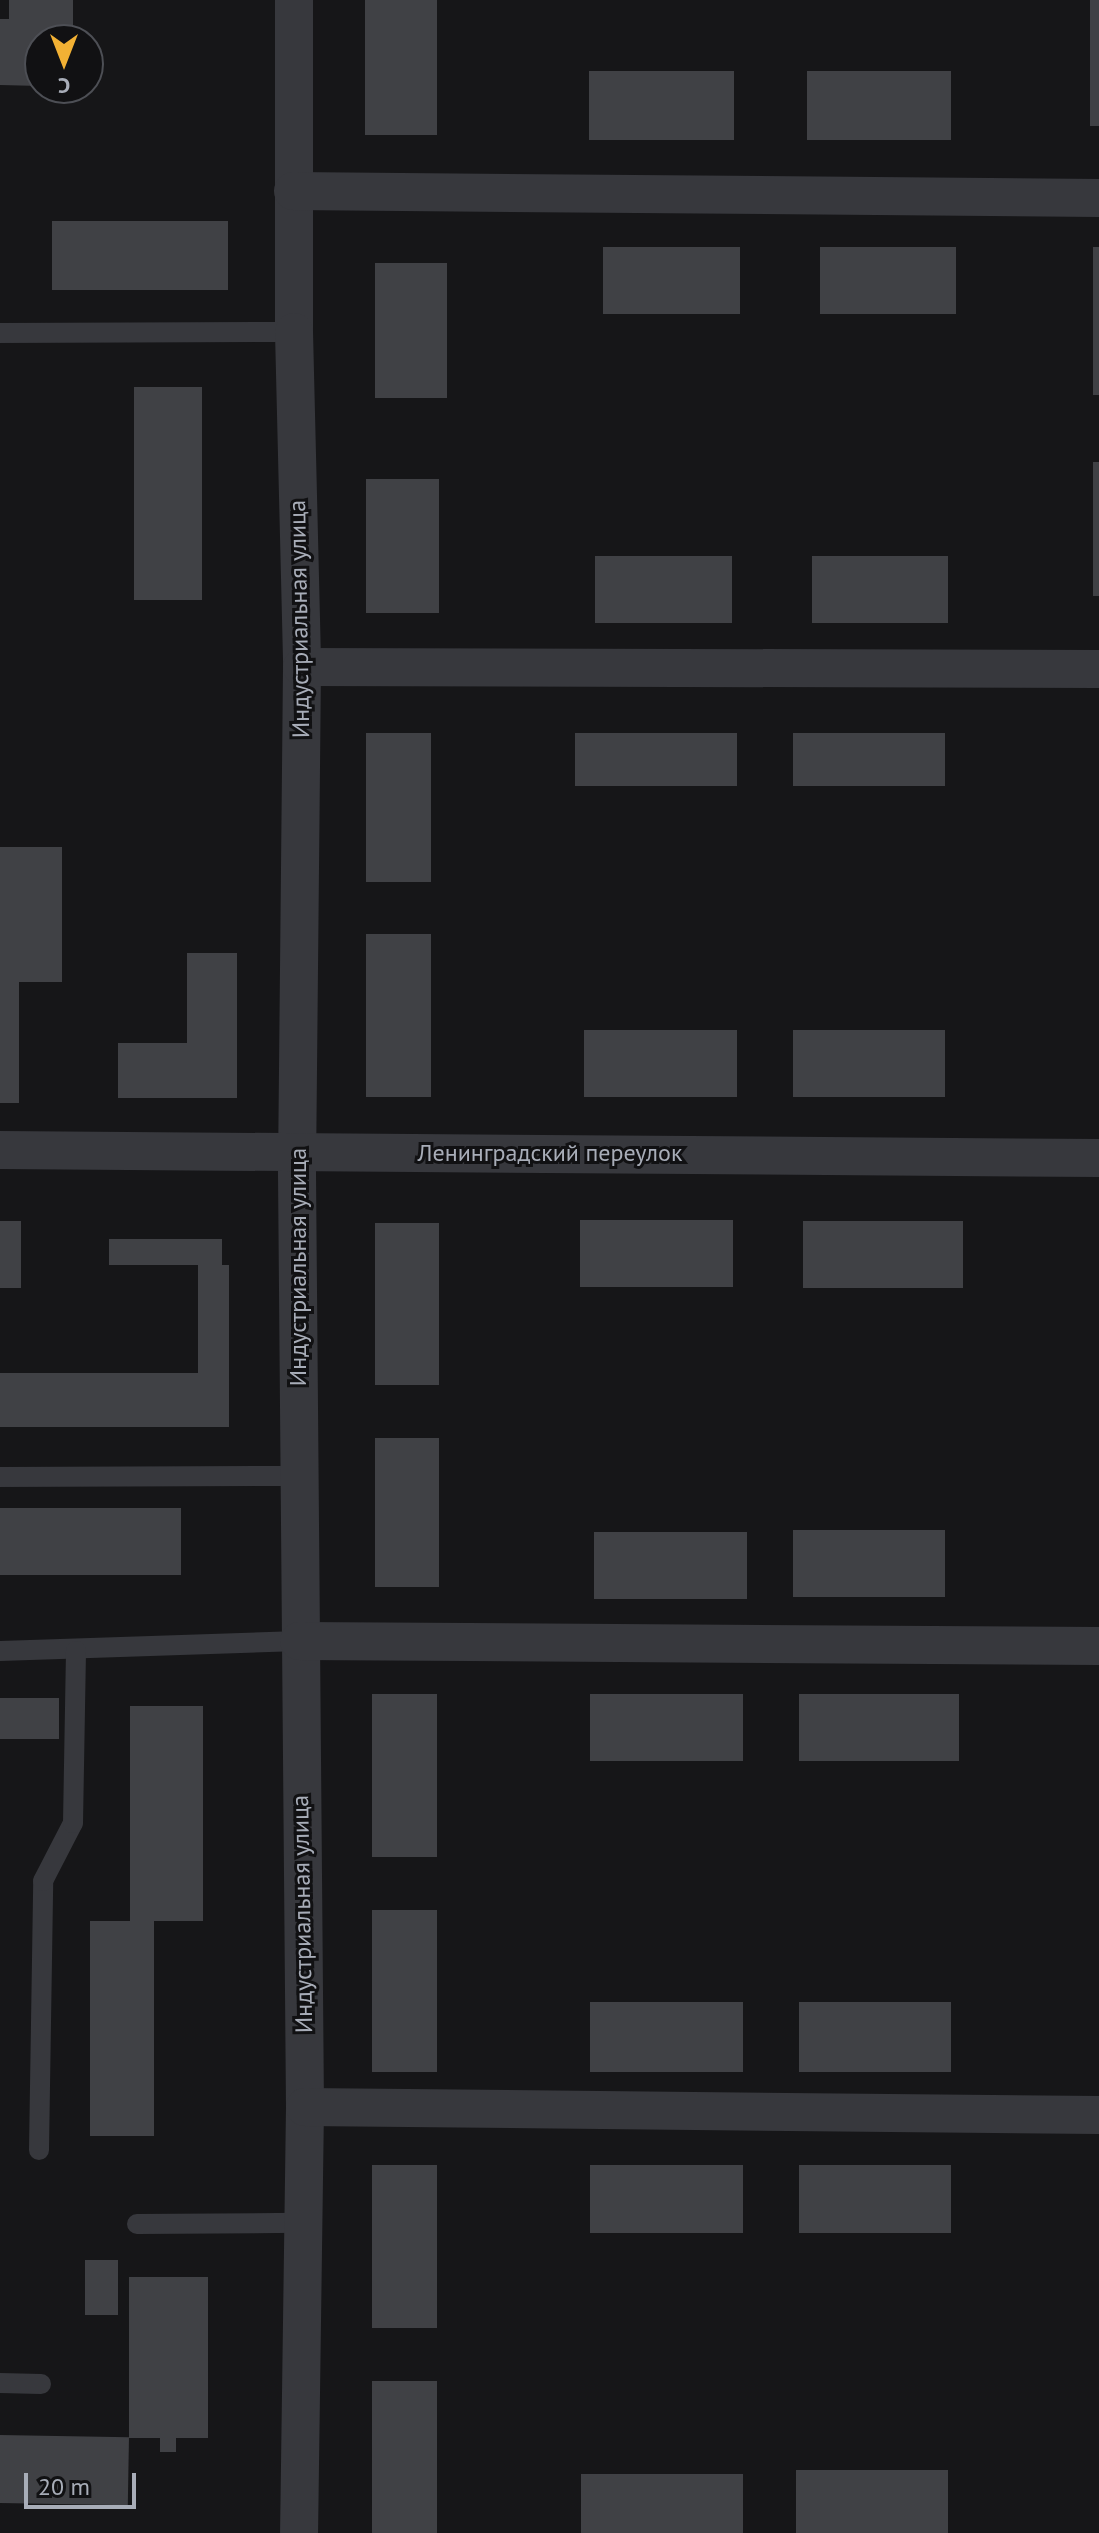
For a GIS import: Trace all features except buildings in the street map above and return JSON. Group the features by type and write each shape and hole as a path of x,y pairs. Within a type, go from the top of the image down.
{"street":[{"name":"Индустриальная улица","path":"294,0 294,332 302,667 297,1151 305,2107 300,2223 299,2533"},
{"path":"293,191 1099,198"},
{"path":"302,667 1099,669"},
{"name":"Ленинградский переулок","path":"0,1150 1099,1158"},
{"path":"299,1641 1099,1646"},
{"path":"305,2107 1099,2115"}],"lane":[{"path":"0,333 294,332"},
{"path":"0,1477 298,1476"},
{"path":"0,1651 76,1651 299,1641"},
{"path":"39,2150 43,1881 73,1823 76,1651"},
{"path":"137,2224 300,2223"},
{"path":"0,2383 41,2384"}]}
